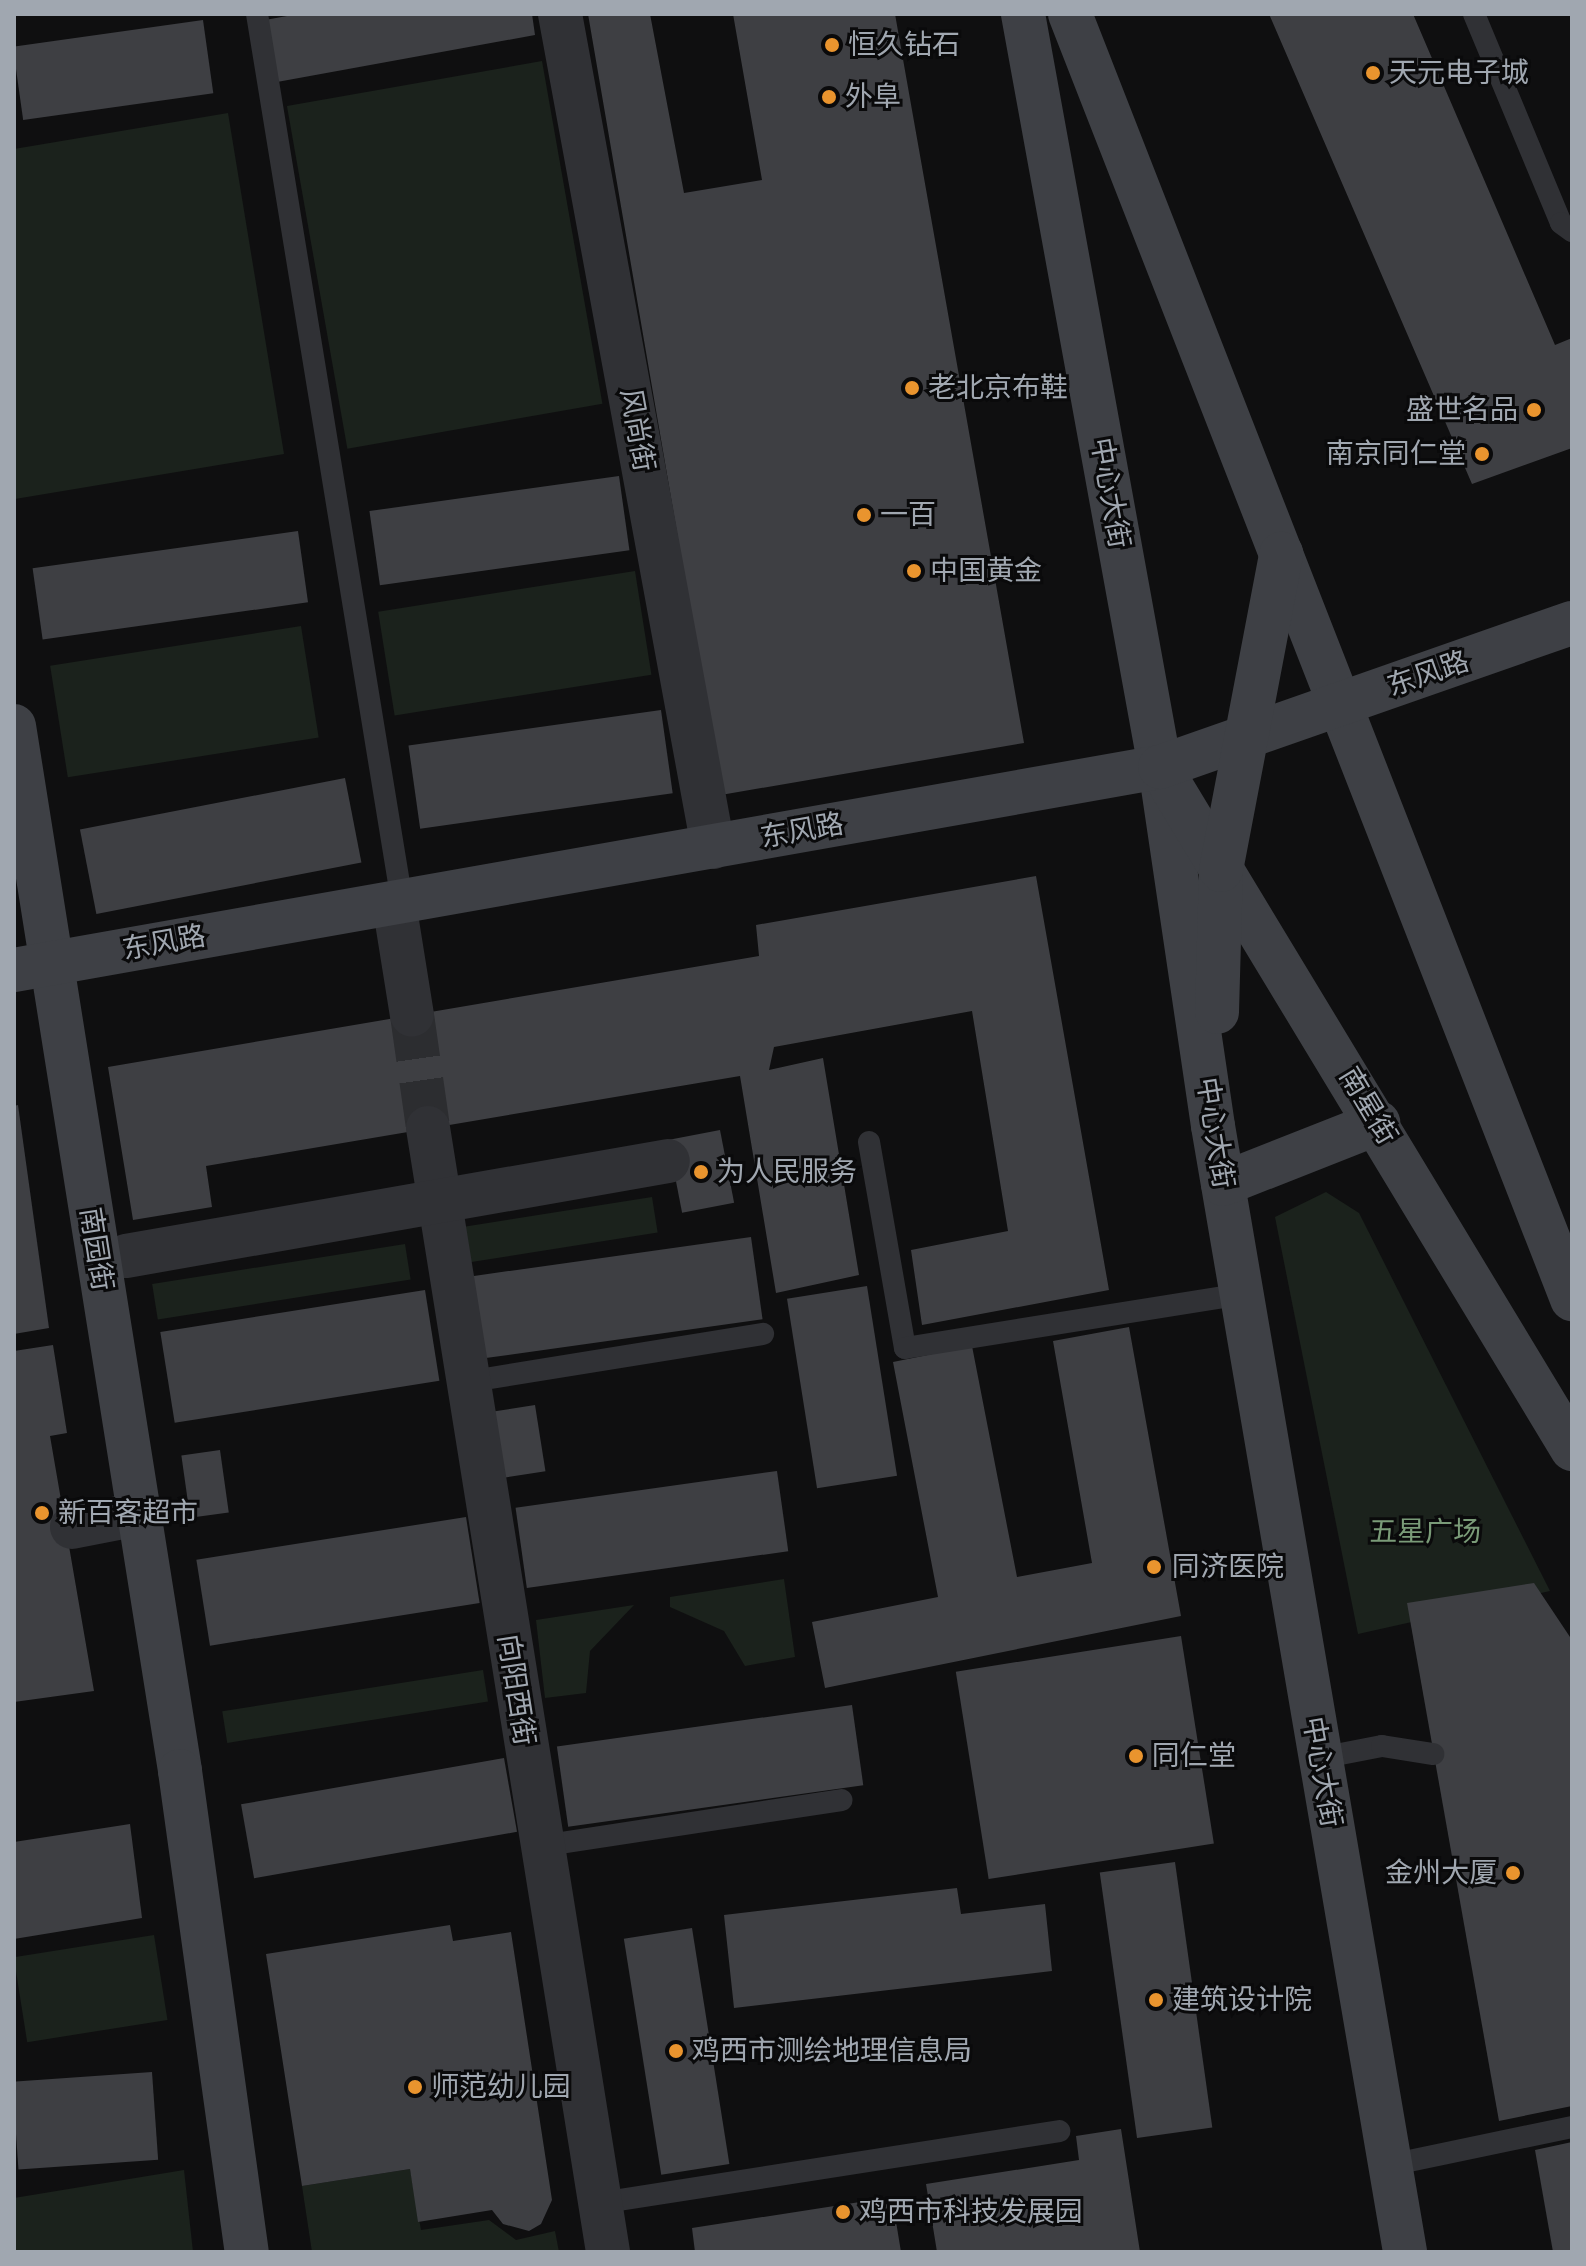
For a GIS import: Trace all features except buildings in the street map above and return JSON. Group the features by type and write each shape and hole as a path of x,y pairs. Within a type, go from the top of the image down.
{"street":[{"name":"风尚街","path":"560,14 713,847"},
{"name":"中心大街","path":"1023,14 1160,767 1213,1126 1405,2252"},
{"path":"1070,14 1572,1299"},
{"path":"1213,1126 1221,870 1281,554"},
{"name":"东风路","path":"32,966 1160,767 1572,623"},
{"name":"南园街","path":"14,726 32,966 139,1514 180,1771 247,2252"},
{"name":"南星街","path":"1160,767 1378,1123 1572,1449"},
{"path":"398,902 412,1015"},
{"path":"1223,1184 1378,1123"},
{"name":"向阳西街","path":"428,1128 466,1382 608,2252"},
{"path":"126,1256 668,1161"},
{"path":"72,1527 139,1514"}],"lane":[{"path":"257,14 398,902"},
{"path":"1474,14 1561,223 1572,231"},
{"path":"869,1142 905,1348 1242,1294"},
{"path":"466,1382 763,1334"},
{"path":"1320,1758 1382,1746 1433,1754"},
{"path":"541,1846 841,1800"},
{"path":"1390,2165 1572,2127"},
{"path":"600,2203 1059,2131"}],"green space":[{"path":"542,61 602,404 347,449 287,106"},
{"path":"228,113 284,454 15,499 14,149"},
{"path":"635,571 651,675 395,715 378,612"},
{"path":"301,626 319,738 68,777 50,666"},
{"name":"五星广场","path":"1326,1192 1359,1213 1550,1591 1358,1634 1275,1217"},
{"path":"652,1197 658,1233 465,1263 459,1228"},
{"path":"405,1244 411,1280 158,1320 152,1284"},
{"path":"784,1579 795,1657 745,1666 724,1631 670,1607 670,1597"},
{"path":"634,1605 590,1651 586,1693 545,1698 536,1620"},
{"path":"483,1670 488,1702 227,1743 222,1711"},
{"path":"154,1935 167,2020 27,2042 14,1957"},
{"path":"410,2169 421,2230 489,2220 516,2240 555,2231 559,2252 312,2252 302,2186"},
{"path":"184,2170 193,2252 14,2252 14,2198"}],"tunnel":[{"path":"412,1015 428,1128"}],"place":[{"name":"恒久钻石","path":"832,45"},
{"name":"天元电子城","path":"1373,73"},
{"name":"外阜","path":"829,97"},
{"name":"老北京布鞋","path":"912,388"},
{"name":"盛世名品","path":"1534,410"},
{"name":"南京同仁堂","path":"1482,454"},
{"name":"一百","path":"864,515"},
{"name":"中国黄金","path":"914,571"},
{"name":"为人民服务","path":"701,1172"},
{"name":"新百客超市","path":"42,1513"},
{"name":"同济医院","path":"1154,1567"},
{"name":"同仁堂","path":"1136,1756"},
{"name":"金州大厦","path":"1513,1873"},
{"name":"建筑设计院","path":"1156,2000"},
{"name":"鸡西市测绘地理信息局","path":"676,2051"},
{"name":"师范幼儿园","path":"415,2087"},
{"name":"鸡西市科技发展园","path":"843,2212"}]}
